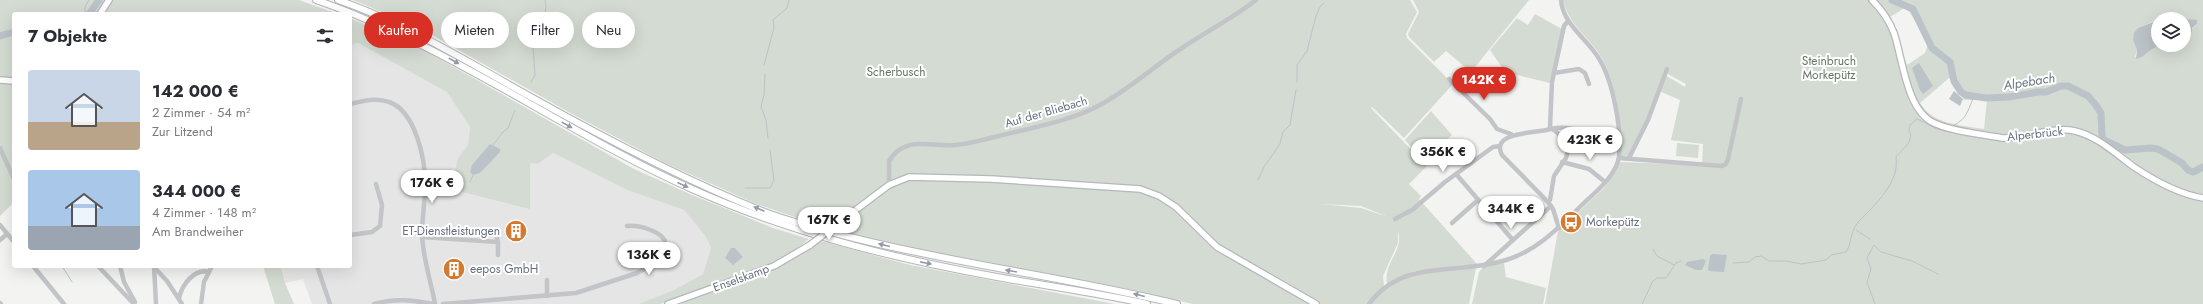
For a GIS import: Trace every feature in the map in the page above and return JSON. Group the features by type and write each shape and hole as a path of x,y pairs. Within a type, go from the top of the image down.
{"highway":[{"path":"316,0 350,12"},
{"path":"338,0 414,32 628,151 696,183 765,212 833,232 914,253 1124,291 1176,304"},
{"path":"352,13 412,38 625,157 693,190 762,218 831,240 912,260 1147,304"}],"main road":[{"path":"101,12 109,0"},
{"name":"Alperbrück","path":"1872,0 1882,10 1890,23 1905,74 1918,108 1923,116 1934,123 2002,138 2014,139 2062,130 2074,131 2115,152 2160,183 2184,193 2203,198"},
{"path":"0,80 12,81"},
{"name":"Enselskamp","path":"668,304 774,266 810,245 890,185 909,177 940,176 1140,190 1159,196 1176,207 1217,247 1316,304"}],"street":[{"name":"Auf der Bliebach","path":"890,185 889,161 899,149 911,145 924,144 955,145 1054,122 1096,107 1124,90 1186,45 1228,21 1256,0"},
{"path":"1369,304 1386,286 1416,272 1484,266 1522,254 1540,244 1559,228 1605,182 1619,158 1620,142 1616,115 1606,74 1598,57 1568,20 1561,0"},
{"path":"1550,128 1554,73 1564,26 1568,20"},
{"path":"1554,73 1579,69 1585,72 1589,84"},
{"path":"1629,158 1648,120 1667,69"},
{"path":"1449,79 1490,119 1497,129 1511,134 1550,128 1568,128 1602,142 1620,142"},
{"path":"1619,158 1722,166 1726,164 1728,159 1741,99"},
{"path":"352,104 368,100 389,102 405,113 412,122 423,162 425,186 422,237 434,304 405,299 388,300 374,304"},
{"path":"1550,128 1570,143 1566,158 1554,176 1550,200 1550,204 1559,228"},
{"path":"1395,219 1412,210 1456,174 1493,147 1500,146 1511,134"},
{"path":"1500,146 1499,150 1502,155 1550,204"},
{"path":"0,148 12,175"},
{"path":"1562,162 1588,169 1605,182"},
{"path":"1456,174 1512,239"},
{"path":"352,234 372,232 380,226 382,205 376,184"},
{"path":"1452,223 1478,200"},
{"path":"1484,266 1550,204"},
{"path":"0,225 12,240"},
{"path":"443,304 576,293 637,273 662,259 666,246 664,239 658,234 634,225 626,226"},
{"path":"0,240 7,234"},
{"path":"496,234 498,242 498,255"},
{"path":"422,237 498,242"},
{"path":"35,268 64,304"},
{"path":"100,268 134,304"},
{"path":"120,268 124,282 134,304"},
{"path":"153,268 156,304"},
{"path":"155,268 168,281 182,304"},
{"path":"201,304 204,282 211,268"},
{"path":"318,268 330,304"},
{"path":"179,298 181,287 194,274 204,270 209,272"},
{"path":"547,280 547,296"}],"shaded area":[{"path":"2191,20 2197,20 2197,24 2192,28 2192,32"},
{"path":"2151,23 2151,50 2144,56 2136,59 2137,50 2133,40 2134,33 2138,28"},
{"path":"358,43 364,46 364,48 367,48 447,91 470,127 468,145 458,158 530,209 530,162 538,164 553,153 627,190 684,210 706,237 711,248 703,274 674,290 638,304 312,304 303,279 285,283 282,268 352,268 352,45"},
{"path":"1919,63 1933,86 1923,94 1920,90 1912,68"},
{"path":"1954,91 1963,99 1960,106 1949,99"},
{"path":"490,144 500,149 500,152 480,173 473,175 470,172 472,165"},
{"path":"731,248 735,248 743,257 733,265 725,258"},
{"path":"1712,254 1727,255 1724,272 1709,271 1710,256"},
{"path":"1703,259 1706,261 1702,270 1696,270 1685,265 1687,262"}],"green space":[{"path":"0,0 299,0 332,12 12,12 12,204 0,216 0,152 11,171 0,145"},
{"name":"Scherbusch","path":"353,0 1410,0 1417,12 1406,34 1407,38 1453,84 1404,138 1372,107 1371,108 1427,166 1409,184 1421,196 1419,199 1478,265 1415,271 1387,284 1388,269 1398,245 1399,238 1398,231 1398,243 1383,276 1384,286 1368,304 1193,304 1124,288 915,250 833,230 754,203 665,163 574,115 455,48 509,48 509,12 441,12 441,40 433,35 433,12 382,12","holes":["1321,204 1361,206 1388,217 1361,208"]},
{"path":"1413,0 1529,0 1471,72 1446,51 1434,62 1409,37 1408,34 1419,12"},
{"name":"Steinbruch Morkepütz","path":"1563,0 2203,0 2203,304 1545,304 1558,231 1604,188 1616,171 1619,162 1702,165 1703,144 1671,140 1680,100 1659,91 1665,75 1685,87 1686,84 1664,72 1647,118 1630,155 1621,157 1621,132 1617,104 1606,66 1595,48 1569,16","holes":["1906,7 1929,41 1925,53 1907,65 1890,17","1949,78 1964,100 1987,100 1984,129 1957,125 1940,120 1932,116 1920,103"]},
{"path":"1535,14 1562,29 1550,83 1505,72 1490,50 1517,18 1528,25"},
{"path":"352,19 364,24 364,46 358,43 352,45"},
{"path":"367,48 420,48 634,169 692,195 773,228 809,239 795,250 771,264 660,304 638,304 674,290 703,274 711,248 706,237 684,210 627,190 553,153 538,164 530,163 530,209 451,189 458,158 468,145 470,127 447,92"},
{"path":"1431,111 1452,135 1423,160 1405,140"},
{"path":"1677,143 1699,145 1698,158 1676,156"},
{"path":"821,241 910,265 1115,304 682,304 680,301 752,276 788,260"},
{"path":"1504,263 1506,277 1546,288 1543,304 1472,304 1479,272 1483,267"},
{"path":"264,268 281,268 285,283 294,304 275,304"},
{"path":"1476,268 1469,304 1372,304 1393,284 1405,278 1433,271"}],"waterway":[{"path":"85,12 85,7 89,0"},
{"name":"Alpebach","path":"90,12 99,0"},
{"path":"531,82 535,75 533,46 538,26 543,23 546,7 545,0"},
{"path":"764,65 774,28 773,20 787,8 789,0"},
{"name":"Alpebach","path":"1892,0 1913,9 1932,48 1950,62 1954,81 1961,92 1966,95 1986,98 2009,97 2046,92 2061,86 2068,86 2088,96 2095,104 2101,113 2102,136 2104,140 2125,150 2151,148 2158,149 2182,163 2188,170 2193,172 2203,167"},
{"path":"1297,82 1297,65 1307,51 1316,16 1320,7 1324,3"},
{"name":"Alpebach","path":"0,36 12,33"},
{"path":"765,74 764,95 761,107 766,120 768,138"},
{"path":"1258,180 1264,167 1280,144 1283,132 1290,125 1296,90"},
{"path":"1954,125 1959,123 1965,116 1974,97"},
{"path":"493,145 508,128 515,110"},
{"path":"1733,263 1749,262 1755,257 1761,256 1769,261 1786,261 1801,264 1826,260 1831,255 1846,252 1856,225 1879,200 1890,184 1894,175 1896,157 1909,142 1910,125 1917,119 1942,131 1950,131"},
{"path":"745,188 770,188 774,180 770,150"},
{"path":"470,182 473,175"},
{"path":"1856,230 1870,239"},
{"path":"1875,304 1867,282 1871,269 1867,258 1874,245 1881,252 1912,261 1938,274"},
{"path":"1653,249 1657,256 1674,265"},
{"path":"1642,304 1653,281 1657,278 1666,278 1676,263 1681,261"},
{"path":"63,268 72,282"}],"place":[{"name":"Morkepütz","path":"1571,222"},
{"name":"ET-Dienstleistungen","path":"516,231"},
{"name":"eepos GmbH","path":"454,269"}]}
